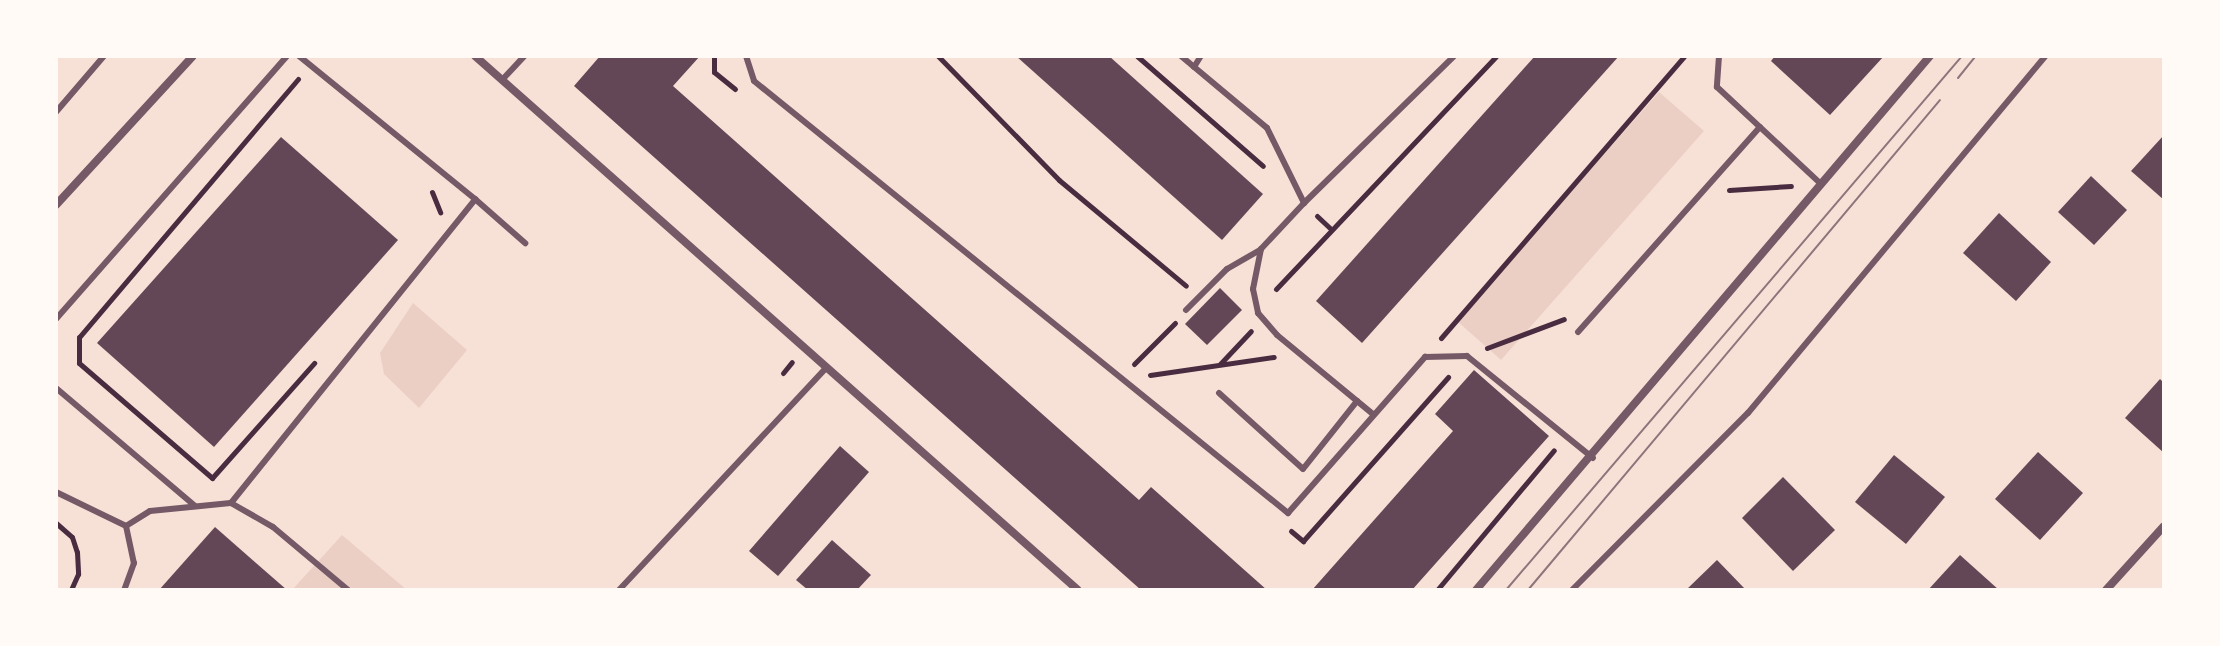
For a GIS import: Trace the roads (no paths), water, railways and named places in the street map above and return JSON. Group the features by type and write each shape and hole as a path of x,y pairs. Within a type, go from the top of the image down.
{"street":[{"path":"56,205 193,56"},
{"path":"475,56 824,370 1078,590"},
{"path":"1476,590 1593,458 1930,56"},
{"path":"2106,590 2164,526"}],"lane":[{"path":"56,112 104,56"},
{"path":"56,319 287,56"},
{"path":"299,56 525,243"},
{"path":"502,80 524,56"},
{"path":"746,56 754,81 1288,513 1425,357 1467,356 1593,458"},
{"path":"1181,56 1267,128 1304,203"},
{"path":"1194,67 1201,56"},
{"path":"1186,310 1227,269 1261,249 1454,56"},
{"path":"1719,56 1717,87 1821,184"},
{"path":"1572,590 1748,413 2045,56"},
{"path":"1578,332 1760,127"},
{"path":"231,503 475,199"},
{"path":"1261,249 1253,289 1263,319 1299,354 1373,414"},
{"path":"619,590 824,370"},
{"path":"56,388 195,506"},
{"path":"1219,393 1303,469 1357,401"},
{"path":"56,492 126,526"},
{"path":"126,526 150,511 231,503 273,527 348,590"},
{"path":"124,590 134,563 126,526"}],"tram line":[{"path":"1506,590 1962,56"},
{"path":"1958,78 1976,56"},
{"path":"1528,590 1940,100"}]}
